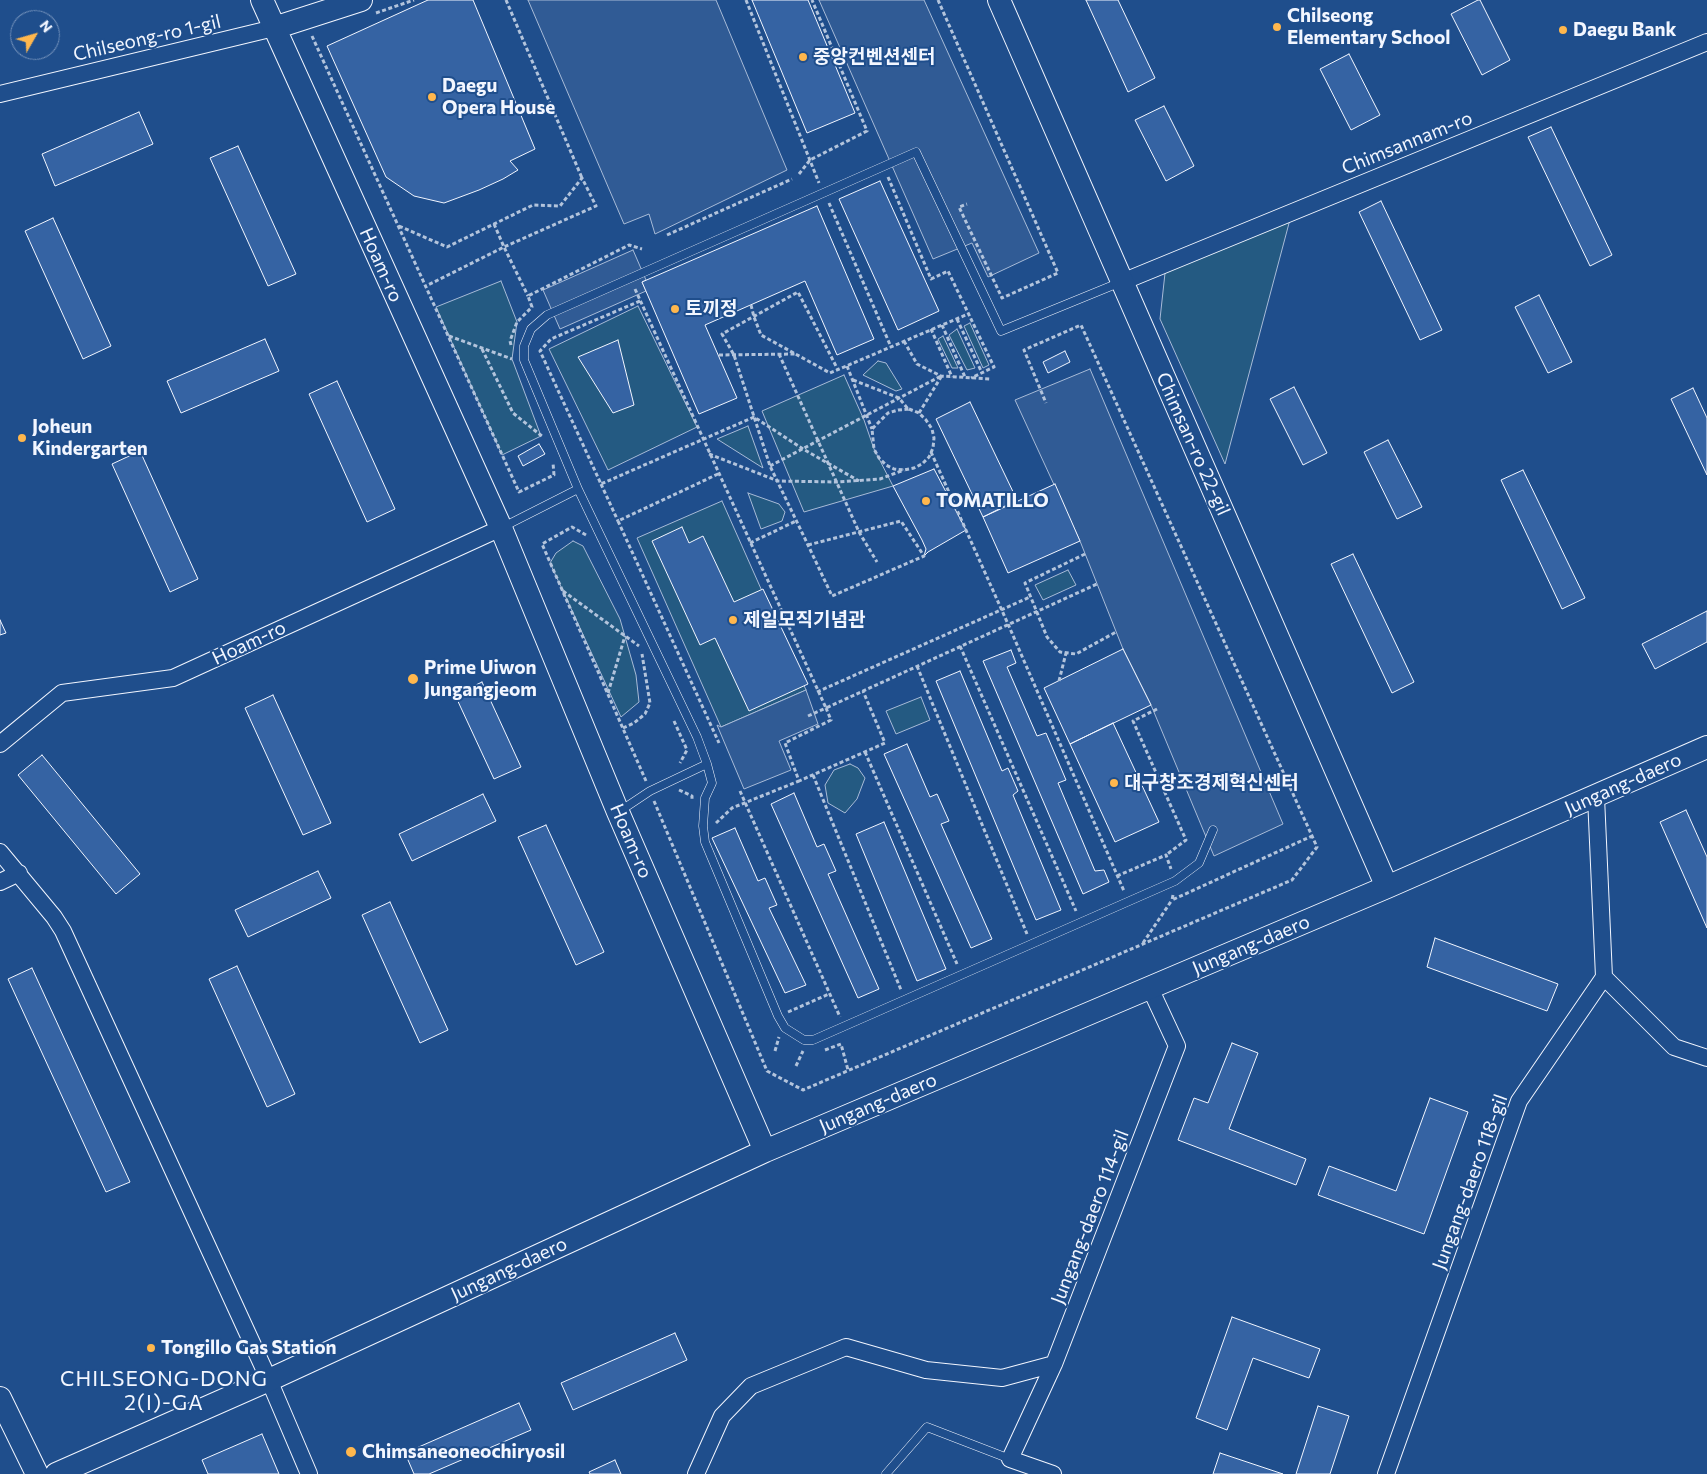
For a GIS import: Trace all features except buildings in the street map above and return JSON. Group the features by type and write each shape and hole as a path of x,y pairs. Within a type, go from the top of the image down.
{"main road":[{"name":"Hoam-ro","path":"262,0 501,528 618,812 765,1151"},
{"name":"Chimsan-ro 22-gil","path":"999,0 1387,887"},
{"path":"274,28 364,8"},
{"name":"Jungang-daero","path":"56,1474 269,1380 765,1151 1387,887 1707,747"},
{"path":"0,1398 37,1474"}],"street":[{"name":"Chilseong-ro 1-gil","path":"0,94 274,28"},
{"name":"Chimsannam-ro","path":"1122,282 1707,42"},
{"name":"Hoam-ro","path":"0,744 62,693 174,678 501,528"},
{"path":"1596,797 1604,977 1674,1048 1707,1058"},
{"path":"0,852 63,930 269,1380 309,1474"},
{"path":"0,882 19,874"},
{"name":"Jungang-daero 118-gil","path":"1386,1474 1520,1101 1604,977"},
{"name":"Jungang-daero 114-gil","path":"1010,1459 1054,1364 1177,1046 1150,988"},
{"path":"696,1474 722,1416 751,1386 846,1347 926,1370 1002,1378 1054,1364"},
{"path":"1010,1459 1053,1474"}],"lane":[{"path":"1122,282 1001,331 916,152 547,315 531,329 524,346 524,360 578,489 697,736 712,783 705,798 703,826 706,842 784,1028 804,1040 813,1040 1175,881 1199,863 1213,830"},
{"path":"501,528 578,489"},
{"path":"618,812 650,791 707,764"},
{"path":"886,1474 927,1427 1010,1459"}],"path":[{"path":"364,8 414,0"},
{"path":"426,286 504,247 596,206 582,178 506,0"},
{"path":"746,0 820,184"},
{"path":"799,174 810,160 867,131 812,0"},
{"path":"938,0 1058,273 1002,298 958,207 967,204"},
{"path":"312,35 519,492 554,475"},
{"path":"886,173 931,279 948,271 994,367 971,378"},
{"path":"398,226 447,247 533,205 560,206 582,178"},
{"path":"667,235 792,179"},
{"path":"828,200 891,347"},
{"path":"494,224 532,307"},
{"path":"528,296 629,245 642,249"},
{"path":"644,285 635,289 831,720 785,743 799,782"},
{"path":"808,545 902,521 924,556 832,596 770,466 734,355 722,334 798,292 838,370"},
{"path":"640,300 551,339 540,351 719,743"},
{"path":"751,305 761,335 830,373 968,314"},
{"path":"957,319 982,373"},
{"path":"942,325 965,378"},
{"path":"650,791 767,1071 803,1090 1292,880 1317,847 1081,325 1024,350 1046,403"},
{"path":"932,330 952,377"},
{"path":"448,336 512,359"},
{"path":"904,341 917,364 942,376 991,379"},
{"path":"482,349 513,412 546,441"},
{"path":"779,354 859,532 877,562"},
{"path":"719,355 796,354"},
{"path":"847,366 872,429 874,449 879,458 886,464 894,469 904,470"},
{"path":"770,466 942,376"},
{"path":"919,413 942,376"},
{"path":"709,454 778,481 837,482 880,479 922,464 930,452 934,438 932,429 926,420 919,413 909,409 899,398 852,380"},
{"path":"872,429 888,413 909,409"},
{"path":"601,484 754,417"},
{"path":"754,417 828,464 860,481"},
{"path":"930,452 1002,610 1129,902"},
{"path":"618,521 718,474"},
{"path":"750,543 796,520"},
{"path":"588,536 572,527 542,544 647,783 655,778"},
{"path":"1085,554 1025,583 1030,597 1047,637 1060,652 1076,654 1116,632"},
{"path":"808,716 1097,584"},
{"path":"563,591 639,646"},
{"path":"817,692 1030,597"},
{"path":"608,694 625,636"},
{"path":"635,638 651,672"},
{"path":"960,646 1080,923"},
{"path":"1059,681 1066,653"},
{"path":"623,728 634,723 645,714 650,703 642,654"},
{"path":"916,666 1031,944"},
{"path":"704,834 732,808 799,782 885,743 863,691"},
{"path":"1157,709 1133,721 1186,840 1166,855"},
{"path":"671,716 687,750 679,765"},
{"path":"865,752 962,975"},
{"path":"813,775 905,1000"},
{"path":"740,791 844,1026"},
{"path":"1142,944 1172,900"},
{"path":"778,1016 829,994"},
{"path":"775,1051 780,1034"},
{"path":"796,1066 803,1051"}],"shaded area":[{"path":"528,0 716,0 787,170 655,234 649,214 624,224"},
{"path":"819,0 924,0 1039,253 988,277 972,243 933,259"},
{"path":"1292,212 1225,464 1160,319 1166,264"},
{"path":"633,250 646,280 642,282 646,291 560,329 543,290"},
{"path":"501,281 517,322 512,359 541,436 502,455 436,307"},
{"path":"638,306 697,427 608,470 549,349"},
{"path":"970,323 989,365 983,368 964,326"},
{"path":"957,329 975,368 967,370 949,335"},
{"path":"943,336 958,368 952,368 938,339"},
{"path":"878,361 886,363 902,389 896,391 863,375"},
{"path":"1090,369 1283,824 1214,856 1151,705 1123,649 1080,541 1015,400"},
{"path":"844,375 864,420 874,449 893,486 804,512 762,411"},
{"path":"748,426 763,468 717,439"},
{"path":"748,493 779,504 785,512 782,521 761,529"},
{"path":"722,501 806,690 721,727 637,538"},
{"path":"573,541 583,546 620,619 636,675 639,702 621,717 550,563 556,553"},
{"path":"1068,570 1076,585 1043,600 1035,585"},
{"path":"806,690 818,724 779,741 791,770 744,789 717,725 721,727"},
{"path":"921,697 930,720 896,734 886,711"},
{"path":"850,764 858,768 865,778 857,799 845,813 828,803 825,785 834,770"}],"place":[{"name":"Chilseong Elementary School","path":"1277,27"},
{"name":"Daegu Bank","path":"1563,30"},
{"name":"중앙컨벤션센터","path":"803,57"},
{"name":"Daegu Opera House","path":"432,97"},
{"name":"토끼정","path":"675,309"},
{"name":"Joheun Kindergarten","path":"22,438"},
{"name":"TOMATILLO","path":"926,501"},
{"name":"제일모직기념관","path":"733,620"},
{"name":"Prime Uiwon Jungangjeom","path":"413,679"},
{"name":"대구창조경제혁신센터","path":"1114,783"},
{"name":"Tongillo Gas Station","path":"151,1348"},
{"name":"Chimsaneoneochiryosil","path":"351,1452"}],"district":[{"name":"CHILSEONG-DONG 2(I)-GA","path":"164,1391"}]}
